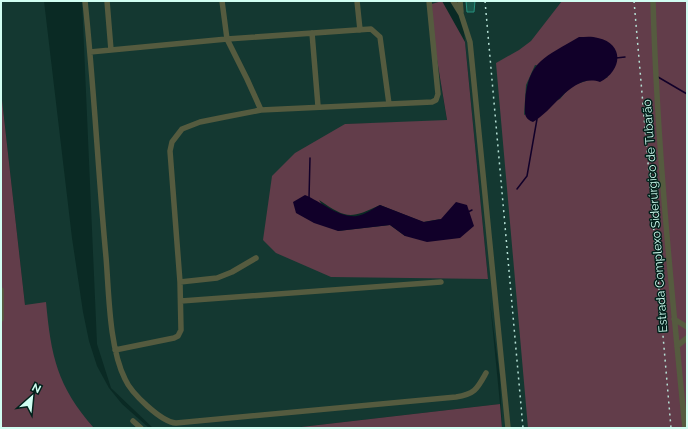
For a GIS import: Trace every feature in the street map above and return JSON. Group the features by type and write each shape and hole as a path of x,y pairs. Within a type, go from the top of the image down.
{"lane":[{"path":"85,1 115,350 125,380 134,391 162,418 169,423 176,423 468,396 474,392 486,373"},
{"path":"107,1 111,50"},
{"path":"222,1 227,39 261,110"},
{"path":"357,1 360,30"},
{"path":"115,350 178,336 181,330 180,282 170,151 172,142 176,135 189,125 261,110 318,106 426,103 436,100 438,94 429,1"},
{"path":"453,1 461,14 466,28 471,52 508,428"},
{"path":"460,1 461,14"},
{"name":"Estrada Complexo Siderúrgico de Tubarão","path":"653,1 656,76 674,319 685,428"},
{"path":"90,52 227,39 372,29 380,37 388,104"},
{"path":"312,33 318,106"},
{"path":"180,282 217,278 232,272 256,258"},
{"path":"181,301 441,282"},
{"path":"1,290 1,319"},
{"path":"674,319 687,327"},
{"path":"677,346 687,338"},
{"path":"133,421 141,428"}],"shaded area":[{"path":"1,1 44,1 72,238 89,341 97,366 109,388 122,404 149,428 94,428 77,409 64,387 55,365 50,341 25,305 1,91"},
{"path":"82,1 441,1 428,6 447,121 345,124 263,240 488,278 461,1 637,1 675,428 502,428 500,378 490,302 500,404 301,427 153,428 111,388 97,344"},
{"path":"442,1 465,42 488,279 331,277 276,253 263,240 272,176 295,153 345,124 447,120 428,5","holes":["319,200 336,211 349,215 362,213 380,205 423,222 441,219 405,236 390,225 338,231"]},
{"path":"562,1 687,1 687,428 528,428 496,63 519,50 531,41","holes":["535,65 608,77 600,81 592,79 571,86 560,99 524,115 526,85"]},
{"path":"579,37 596,37 607,41 613,46 617,58 613,71 600,82 590,81 581,83 572,88 533,122 526,117 525,114 525,102 530,77 535,68 548,55"},
{"path":"1,91 25,305 46,302 50,339 58,370 72,398 94,428 1,428"},
{"path":"305,195 343,215 357,216 380,205 424,222 441,219 456,202 467,205 474,226 460,238 427,242 405,236 390,225 338,231 314,223 296,213 293,202"},
{"path":"500,404 502,428 301,427"}],"building":[{"path":"466,1 475,1 474,12 467,12"}],"waterway":[{"path":"616,58 625,57"},
{"path":"658,77 687,94"},
{"path":"517,189 527,176 537,119"},
{"path":"309,198 310,158"},
{"path":"468,212 472,210"}],"railway":[{"path":"485,1 523,428"},
{"path":"634,1 671,428"}]}
